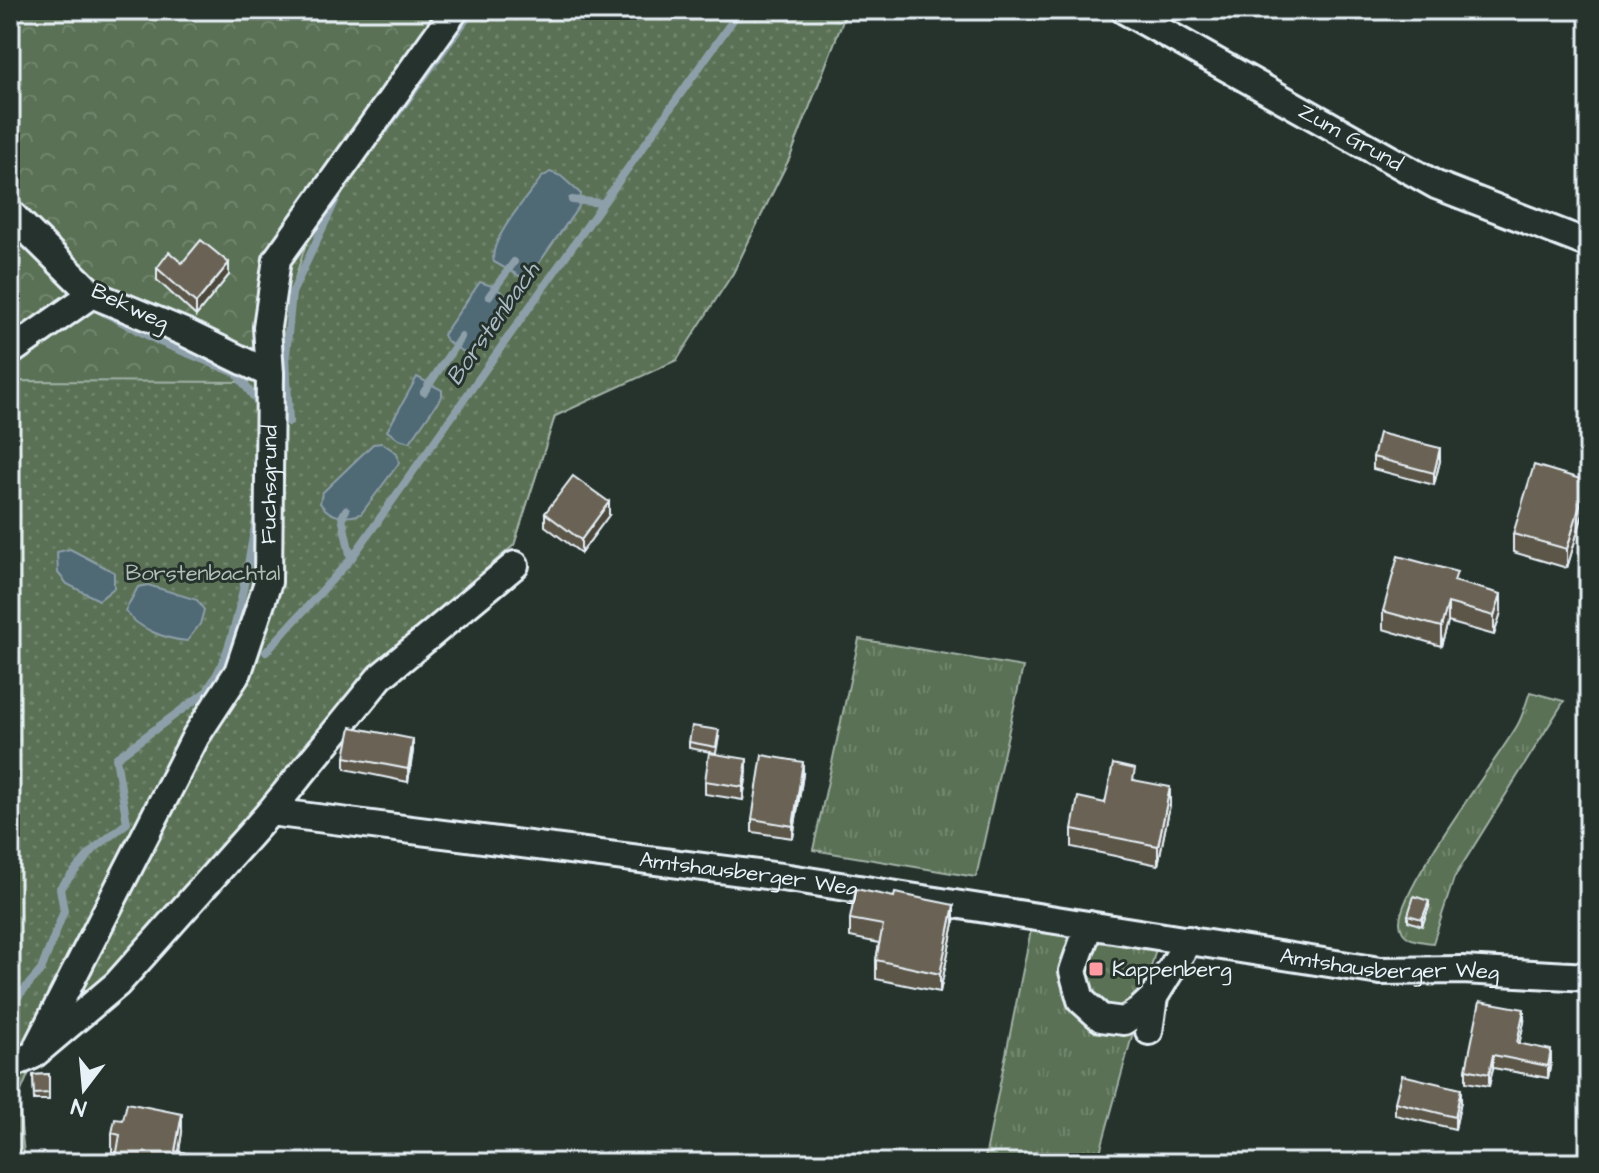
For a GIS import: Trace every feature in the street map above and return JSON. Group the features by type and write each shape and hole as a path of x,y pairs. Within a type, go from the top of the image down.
{"street":[{"name":"Fuchsgrund","path":"22,1060 196,736 238,672 268,582 270,374 267,327 277,259 455,10"},
{"name":"Zum Grund","path":"1124,10 1436,185 1589,244"},
{"name":"Bekweg","path":"10,213 92,294 184,332 270,374"},
{"path":"10,352 92,294"},
{"path":"22,1060 117,984 270,812 380,677 515,565"},
{"name":"Amtshausberger Weg","path":"270,812 789,878 1380,971 1462,970 1589,977"},
{"path":"1089,925 1073,971 1081,1000 1101,1018 1124,1021 1139,1011 1154,997 1189,940"},
{"path":"1149,1031 1154,997"}],"green space":[{"name":"Borstenbachtal","path":"10,10 847,10 790,157 733,273 675,360 555,416 514,545 381,658 120,973 41,1045 18,1098 25,1163 10,1163"},
{"name":"Borstenbachtal","path":"470,10 847,10 790,157 733,273 677,360 555,416 514,545 381,658 120,973 10,1056 10,381 278,382 280,327 313,221"},
{"path":"859,639 1023,667 976,877 813,850"},
{"path":"1530,692 1564,701 1454,878 1433,943 1407,937 1400,923 1414,884 1517,726"},
{"path":"1031,930 1156,949 1097,1163 984,1163"}],"water":[{"path":"550,172 561,176 581,194 579,206 530,276 523,278 494,262 493,253 510,219 541,178"},
{"path":"480,282 495,287 512,301 472,354 455,347 443,335"},
{"path":"417,377 442,390 442,396 410,442 387,431"},
{"path":"382,443 397,453 399,463 361,514 344,517 328,512 320,503 322,493 373,444"},
{"path":"70,549 114,572 114,588 99,600 67,584 58,573 57,552"},
{"path":"148,585 197,600 204,610 200,624 187,641 153,632 125,611 138,587"}],"building":[{"path":"201,240 229,263 196,303 157,268 169,252 182,263"},
{"path":"1379,433 1440,448 1434,473 1373,457"},
{"path":"1534,465 1587,481 1567,549 1513,534"},
{"path":"573,476 609,502 581,540 545,513"},
{"path":"1398,556 1457,572 1454,581 1501,594 1494,616 1448,603 1441,627 1383,611"},
{"path":"692,726 719,730 716,747 689,742"},
{"path":"351,727 413,739 408,769 345,757"},
{"path":"709,753 747,759 743,787 705,781"},
{"path":"762,755 803,762 793,826 752,819"},
{"path":"1113,764 1135,769 1133,780 1170,787 1158,846 1072,829 1078,797 1105,803"},
{"path":"856,889 954,905 940,974 876,960 883,925 850,919"},
{"path":"1414,896 1429,901 1422,919 1408,915"},
{"path":"1480,1001 1524,1009 1517,1043 1551,1050 1548,1066 1493,1055 1489,1074 1466,1069"},
{"path":"49,1074 49,1093 34,1094 33,1075"},
{"path":"1402,1075 1461,1089 1455,1117 1395,1102"},
{"path":"127,1103 182,1114 175,1151 218,1159 217,1163 115,1163 120,1135 112,1133 115,1119 123,1120"}],"waterway":[{"name":"Borstenbach","path":"386,129 473,10"},
{"name":"Borstenbach","path":"266,652 351,559 740,10"},
{"name":"Borstenbach","path":"289,422 286,355 292,293 340,191"},
{"path":"572,200 602,203"},
{"path":"489,296 514,262"},
{"path":"101,311 160,342 236,373 259,404"},
{"path":"424,392 461,337"},
{"path":"346,510 342,517 351,559"},
{"name":"Borstenbach","path":"209,687 219,671 234,629 257,516"},
{"path":"10,681 12,676"},
{"name":"Borstenbach","path":"10,1006 41,970 64,911 60,888 95,848 127,823 116,758 221,681"}],"place":[{"name":"Kappenberg","path":"1096,969"}]}
